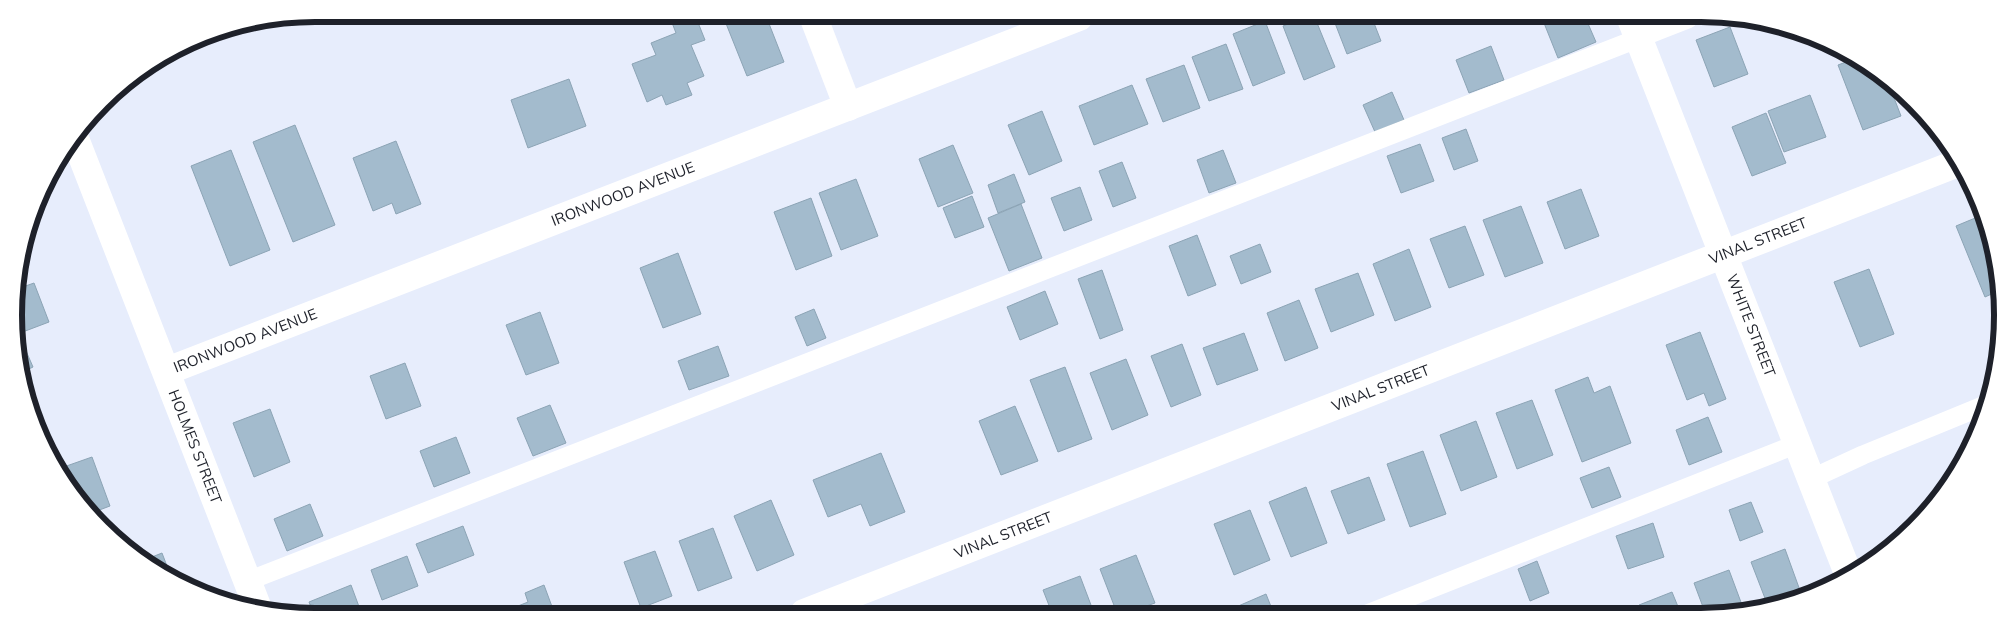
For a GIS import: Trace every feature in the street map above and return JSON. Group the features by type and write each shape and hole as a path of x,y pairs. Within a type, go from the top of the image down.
{"street":[{"path":"814,22 848,107"},
{"name":"IRONWOOD AVENUE","path":"167,371 1066,22"},
{"name":"WHITE STREET","path":"1635,29 1847,569"},
{"name":"HOLMES STREET","path":"78,145 256,603"},
{"name":"VINAL STREET","path":"817,608 1952,165"}],"lane":[{"path":"248,581 1635,29 1672,22"},
{"path":"1812,479 1863,455 1979,408"},
{"path":"1382,608 1798,444"}],"building":[{"path":"672,22 698,22 705,40 691,45 704,76 687,83 692,95 666,105 662,95 647,102 632,64 656,55 651,43 676,33"},
{"path":"725,22 768,22 784,62 747,76"},
{"path":"1265,22 1285,73 1253,86 1233,34"},
{"path":"1293,22 1317,22 1335,67 1304,80 1283,26"},
{"path":"1335,22 1374,22 1381,41 1347,54"},
{"path":"1587,22 1596,42 1558,58 1544,23"},
{"path":"1730,27 1748,74 1714,87 1696,40"},
{"path":"1226,44 1243,89 1209,101 1192,57"},
{"path":"1491,46 1504,80 1469,93 1456,60"},
{"path":"1847,62 1892,94 1901,116 1863,130 1838,65"},
{"path":"1184,65 1200,108 1163,122 1146,79"},
{"path":"569,79 586,126 528,148 511,100"},
{"path":"1132,85 1148,124 1094,145 1079,106"},
{"path":"1392,92 1404,120 1375,132 1363,105"},
{"path":"1810,95 1826,137 1784,152 1768,111"},
{"path":"1042,111 1062,161 1029,175 1008,125"},
{"path":"1766,113 1786,163 1752,176 1732,127"},
{"path":"295,125 335,225 293,242 253,142"},
{"path":"1466,129 1478,161 1454,170 1442,138"},
{"path":"396,141 421,204 396,214 392,203 373,211 353,158"},
{"path":"1420,144 1434,181 1401,193 1387,156"},
{"path":"953,145 973,193 938,207 919,159"},
{"path":"231,150 270,250 230,266 191,166"},
{"path":"1223,150 1236,183 1209,193 1197,160"},
{"path":"1122,162 1136,198 1113,207 1099,171"},
{"path":"1014,174 1025,202 998,213 988,185"},
{"path":"856,179 878,236 841,250 819,193"},
{"path":"1080,187 1092,220 1064,231 1051,198"},
{"path":"1581,189 1599,236 1565,249 1547,202"},
{"path":"972,196 984,227 955,238 943,208"},
{"path":"811,198 832,256 796,270 774,212"},
{"path":"1021,204 1042,258 1009,271 988,218"},
{"path":"1521,206 1543,263 1505,277 1483,220"},
{"path":"1977,217 1988,258 1993,293 1985,297 1956,226"},
{"path":"1465,226 1484,275 1449,288 1430,239"},
{"path":"1197,235 1216,285 1188,296 1169,246"},
{"path":"1260,244 1271,272 1241,284 1230,256"},
{"path":"1409,249 1431,307 1395,321 1373,264"},
{"path":"678,253 701,314 663,328 640,268"},
{"path":"1869,269 1894,334 1860,347 1834,282"},
{"path":"1102,270 1123,330 1100,339 1078,279"},
{"path":"1358,273 1374,315 1331,332 1315,289"},
{"path":"34,283 49,322 23,332 22,316 24,287"},
{"path":"1045,291 1058,324 1020,340 1007,307"},
{"path":"1299,300 1318,348 1285,361 1267,313"},
{"path":"814,309 826,338 807,346 795,317"},
{"path":"540,312 559,363 526,375 506,325"},
{"path":"1700,332 1726,399 1709,406 1704,393 1687,400 1666,345"},
{"path":"1244,333 1258,370 1217,385 1203,348"},
{"path":"1182,344 1201,395 1171,407 1151,356"},
{"path":"718,346 729,376 689,390 678,361"},
{"path":"24,347 33,367 27,370"},
{"path":"1126,359 1148,415 1112,430 1090,373"},
{"path":"405,363 421,406 386,419 370,376"},
{"path":"1065,367 1092,439 1058,452 1030,380"},
{"path":"1588,377 1594,393 1610,386 1631,443 1582,462 1555,390"},
{"path":"1532,400 1553,455 1517,469 1496,413"},
{"path":"550,405 566,443 533,456 517,418"},
{"path":"1015,406 1038,461 1001,475 979,421"},
{"path":"270,409 290,462 254,477 233,423"},
{"path":"1708,417 1722,452 1689,465 1676,430"},
{"path":"1476,421 1497,477 1461,491 1440,435"},
{"path":"456,437 470,473 434,487 420,451"},
{"path":"1423,451 1446,514 1410,527 1387,464"},
{"path":"881,453 905,512 870,526 861,504 828,517 813,480"},
{"path":"92,457 110,506 97,511 65,467"},
{"path":"1609,467 1621,497 1592,508 1580,478"},
{"path":"1369,477 1385,520 1348,534 1331,491"},
{"path":"1306,487 1327,543 1291,557 1269,502"},
{"path":"771,500 794,555 757,571 734,516"},
{"path":"1751,502 1763,532 1740,541 1729,510"},
{"path":"310,504 323,536 287,551 274,519"},
{"path":"1250,510 1270,560 1234,575 1214,524"},
{"path":"1653,523 1664,557 1628,569 1616,536"},
{"path":"463,526 474,555 428,573 416,544"},
{"path":"713,528 732,578 698,591 679,541"},
{"path":"1785,549 1800,591 1766,601 1751,562"},
{"path":"655,551 672,596 641,608 624,562"},
{"path":"162,553 168,568 153,559 151,557"},
{"path":"1136,555 1155,603 1141,608 1115,608 1100,569"},
{"path":"407,556 418,586 382,600 371,570"},
{"path":"1537,561 1549,593 1530,601 1518,569"},
{"path":"1729,570 1742,605 1703,608 1694,583"},
{"path":"1080,576 1092,608 1050,608 1043,590"},
{"path":"351,585 360,608 311,608 309,602"},
{"path":"544,585 553,608 513,608 528,602 525,593"},
{"path":"1672,592 1679,608 1640,608 1639,605"},
{"path":"1266,594 1272,608 1236,608"}]}
